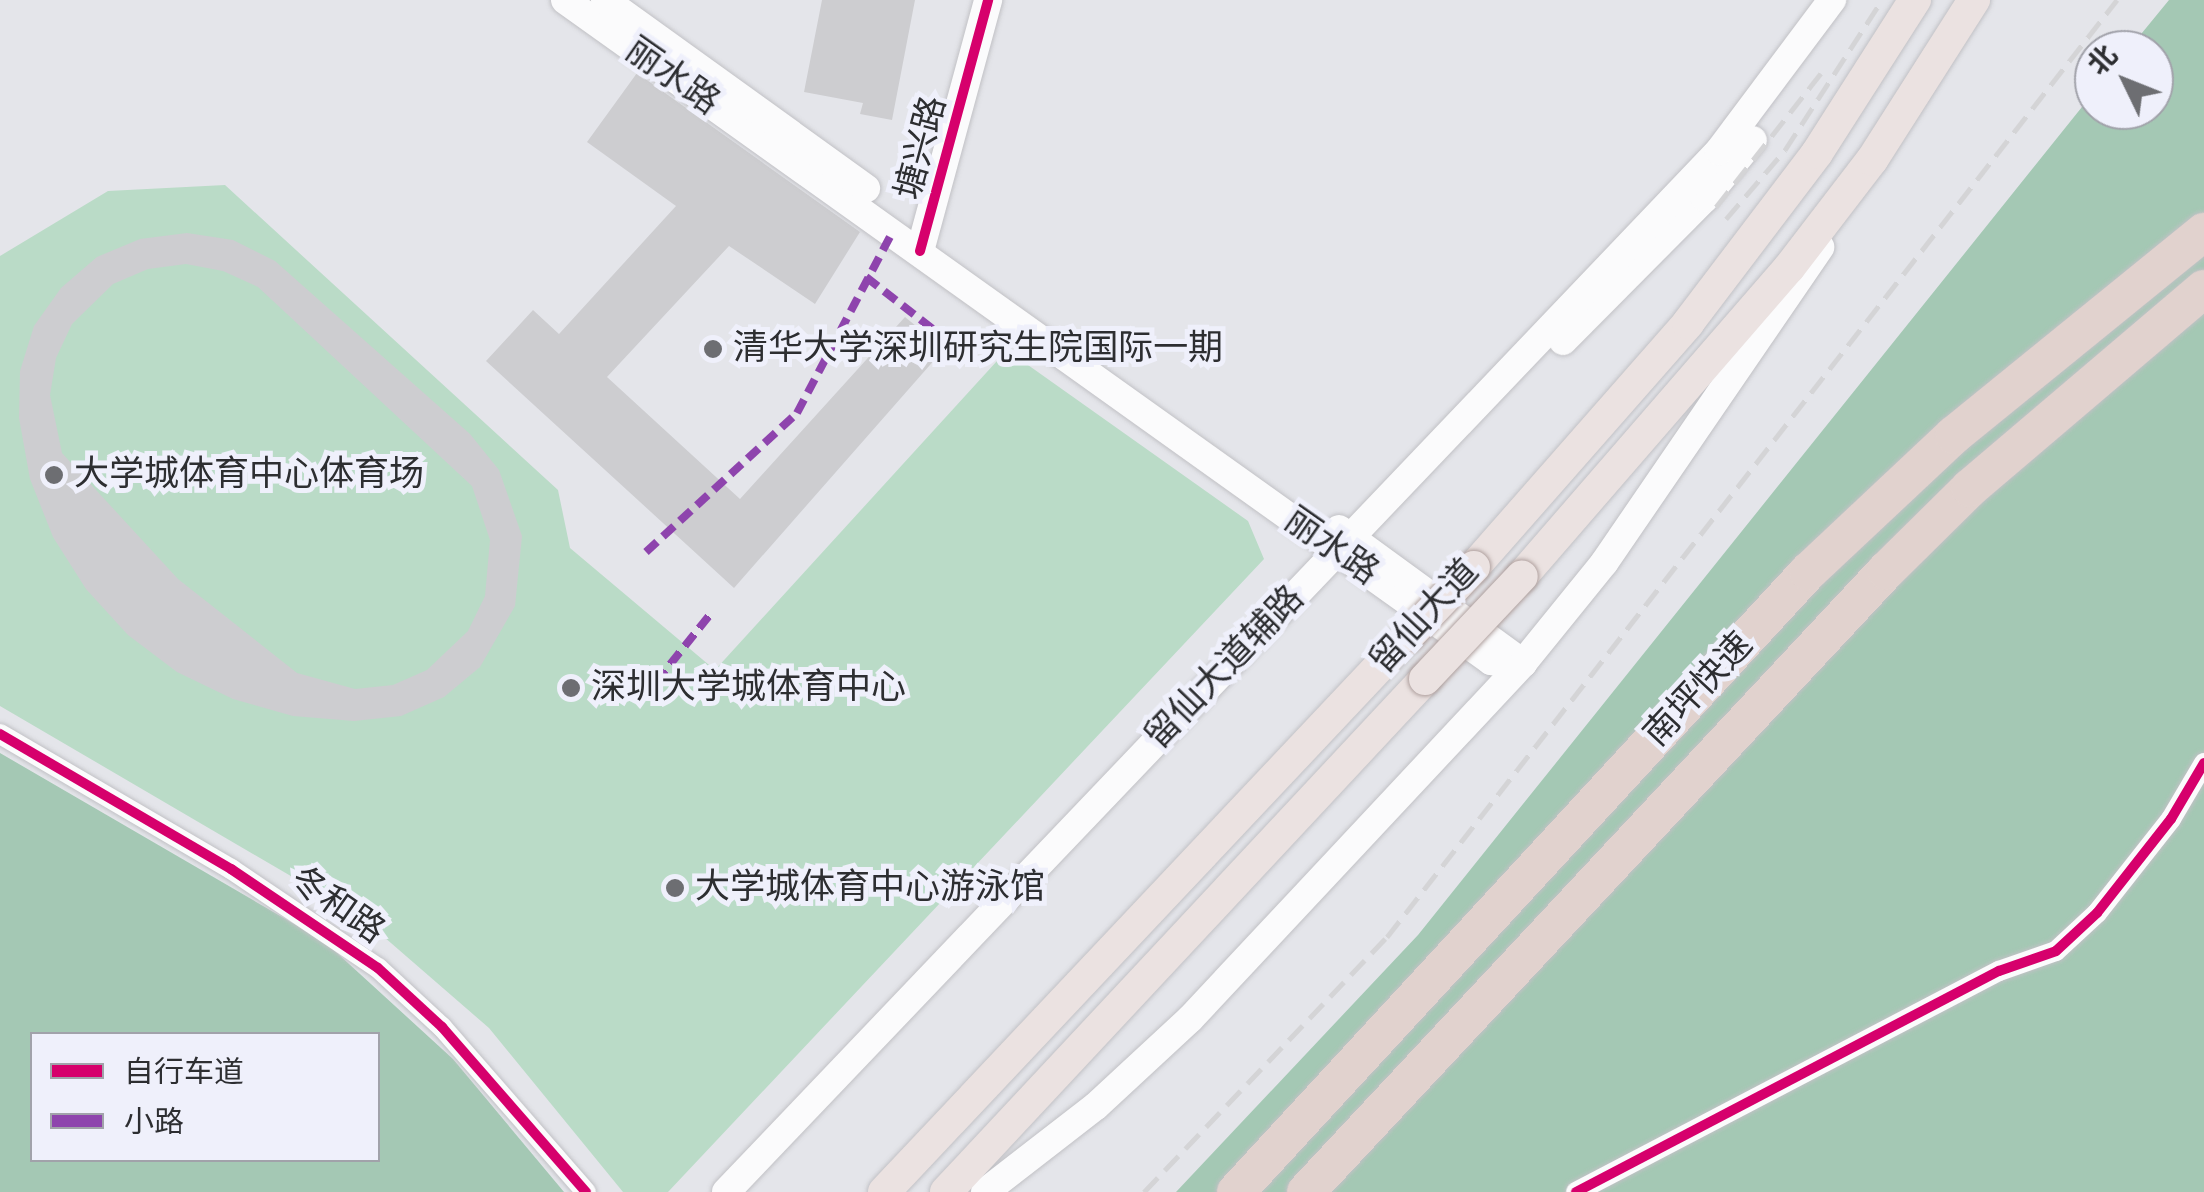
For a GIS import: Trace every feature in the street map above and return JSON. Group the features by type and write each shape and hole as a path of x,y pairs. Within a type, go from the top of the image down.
{"highway":[{"name":"南坪快速","path":"1236,1192 1820,560 1954,435 2204,232"},
{"name":"南坪快速","path":"1306,1192 1886,572 1970,488 2204,289"}],"main road":[{"name":"丽水路","path":"565,0 923,241"},
{"name":"丽水路","path":"605,0 923,241 1350,548 1491,661 1523,664"},
{"name":"塘兴路","path":"923,241 988,0"},
{"name":"留仙大道辅路","path":"749,1192 1350,548 1387,499 1719,151 1832,0"},
{"name":"留仙大道辅路","path":"726,1192 1350,548 1705,198 1799,81 1852,0"},
{"name":"留仙大道","path":"884,1192 1474,566 1700,307 1817,152 1915,0"},
{"name":"留仙大道","path":"946,1192 1522,576 1725,346 1872,160 1974,0"},
{"path":"984,1192 1096,1106 1190,1020 1523,664 1604,564 1784,306 1872,160"}],"street":[{"name":"冬和路","path":"0,734 231,869 378,968 442,1027 586,1192"},
{"path":"1576,1192 1982,980 2056,952 2097,913 2171,819 2204,764"}],"green space":[{"path":"2169,0 2204,0 2204,1192 1176,1192 1418,935 2074,117 2074,130 2174,130 2174,30 2144,30"},
{"name":"深圳大学城体育中心","path":"225,185 558,490 570,548 715,670 1007,350 1248,521 1264,559 668,1192 623,1192 489,1028 361,917 0,706 0,256 108,191"},
{"path":"0,753 325,942 453,1059 564,1192 0,1192"}],"building":[{"path":"822,0 915,0 892,120 860,114 863,103 804,92"},
{"path":"637,73 860,232 815,304 729,246 607,377 740,499 905,317 944,349 734,588 486,361 533,310 559,334 676,206 587,142"},
{"name":"大学城体育中心体育场","path":"187,233 233,240 275,261 470,434 499,470 522,536 515,606 480,667 444,697 401,716 354,721 293,716 233,699 177,672 128,635 86,589 53,537 30,479 19,418 20,371 34,326 61,288 97,257 140,239","holes":["186,264 223,271 258,287 472,486 490,540 485,596 468,631 427,670 393,685 355,689 297,673 178,579 62,453 50,395 56,358 72,324 113,284 148,269"]}],"railway":[{"path":"1726,219 1785,150 1882,0"},
{"path":"1144,1192 1387,937 2117,0"},
{"path":"1716,207 1821,73"}],"marked path":[{"path":"646,552 797,413 893,231"},
{"path":"866,277 965,354"},
{"path":"656,682 712,612"}],"cycle path":[{"path":"920,251 988,0"},
{"path":"0,734 231,869 378,968 442,1027 586,1192"},
{"path":"1576,1192 1999,971 2056,951 2097,913 2171,819 2204,763"}],"place":[{"name":"清华大学深圳研究生院国际一期","path":"713,349"},
{"name":"大学城体育中心体育场","path":"54,475"},
{"name":"深圳大学城体育中心","path":"571,688"},
{"name":"大学城体育中心游泳馆","path":"675,888"}]}
